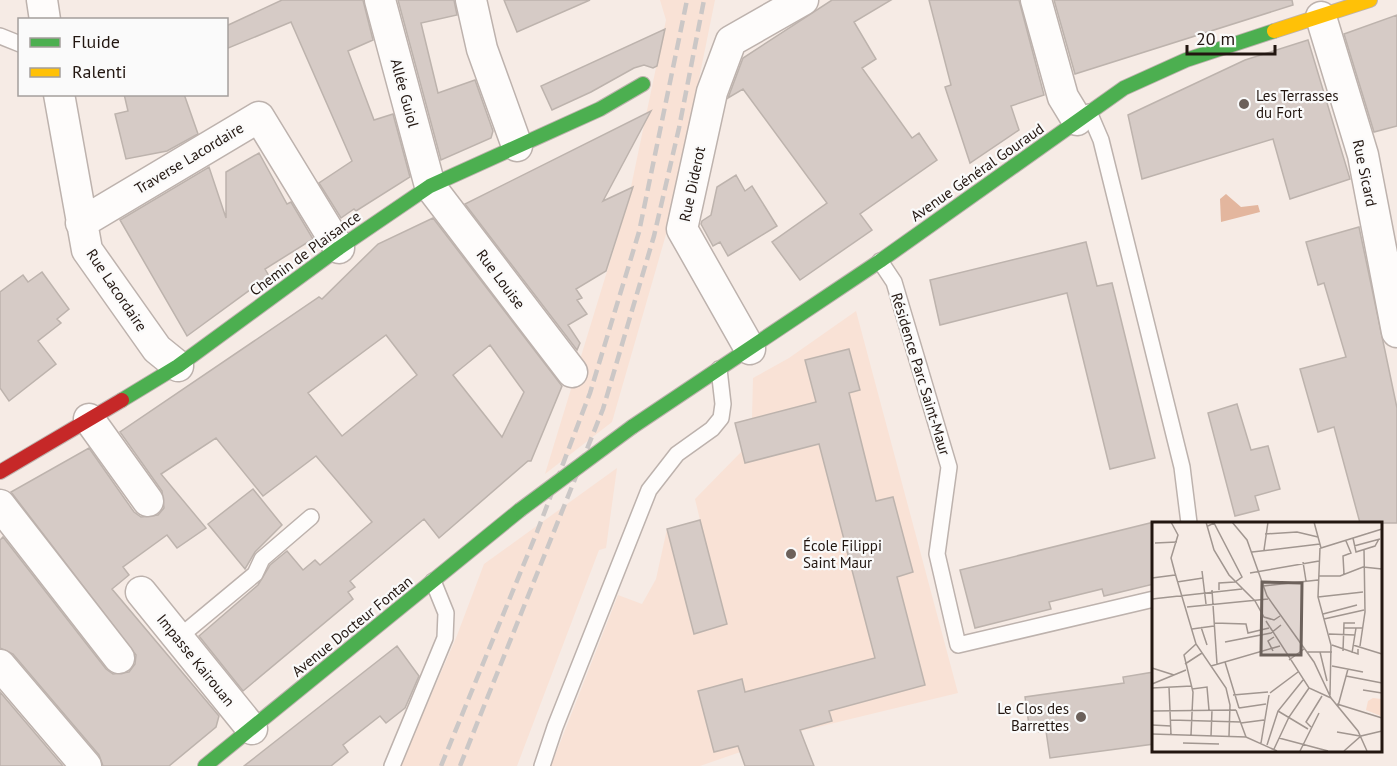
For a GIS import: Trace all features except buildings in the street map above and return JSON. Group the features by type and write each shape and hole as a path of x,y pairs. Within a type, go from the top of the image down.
{"main road":[{"name":"Avenue Général Gouraud","path":"632,427 880,261 1124,88 1186,60 1370,0"},
{"name":"Chemin de Plaisance","path":"0,472 178,366 339,248 430,186 600,109 643,84"},
{"name":"Avenue Docteur Fontan","path":"205,766 520,510 632,427"}],"street":[{"path":"42,0 45,18"},
{"name":"Allée Guiol","path":"380,0 430,186"},
{"path":"471,0 482,49 517,146"},
{"name":"Rue Diderot","path":"750,349 682,229 712,92 731,41 803,0"},
{"path":"1035,0 1064,97 1083,116"},
{"name":"Rue Sicard","path":"1321,17 1363,155 1397,332"},
{"name":"Rue Lacordaire","path":"59,96 87,250 157,350 178,366"},
{"name":"Traverse Lacordaire","path":"81,223 259,117 339,248"},
{"name":"Rue Louise","path":"430,186 572,372"},
{"path":"89,419 148,501"},
{"path":"0,505 119,658"},
{"name":"Impasse Kairouan","path":"141,592 252,729"},
{"path":"0,665 86,766"}],"lane":[{"path":"0,36 18,43"},
{"path":"1083,116 1101,140 1182,467 1189,522"},
{"name":"Résidence Parc Saint-Maur","path":"880,261 894,282 949,467 937,555 958,645 1152,598"},
{"path":"542,766 555,727 649,490 676,454 712,429 720,418 723,404 719,369"},
{"path":"178,638 255,574 262,560 311,517"},
{"path":"392,766 446,638 446,613 433,581"}],"shaded area":[{"path":"660,0 715,0 671,217 612,422 545,474 627,206 666,20"},
{"path":"1226,194 1241,207 1258,205 1260,212 1221,222 1220,199"},
{"name":"École Filippi Saint Maur","path":"856,311 958,693 801,731 700,766 551,766 618,595 642,604 656,579 667,529 700,520 695,499 742,451 735,423 752,418 753,378 789,358"},
{"path":"617,468 606,548 599,550 517,766 400,766 456,638 484,564"}],"railway":[{"path":"441,766 537,532 590,393 639,232 687,0"},
{"path":"460,766 603,409 654,236 679,128 704,0"}],"traffic: fast":[{"path":"632,427 880,261 1124,88 1186,60 1274,31"},
{"path":"122,400 178,366 339,248 430,186 600,109 643,84"},
{"path":"520,510 632,427"},
{"path":"205,766 520,510"}],"traffic: slow":[{"path":"1274,31 1370,0"}],"traffic: jam":[{"path":"0,472 122,400"}],"place":[{"name":"Les Terrasses du Fort","path":"1244,104"},
{"name":"École Filippi Saint Maur","path":"791,554"},
{"name":"Le Clos des Barrettes","path":"1081,717"}]}
